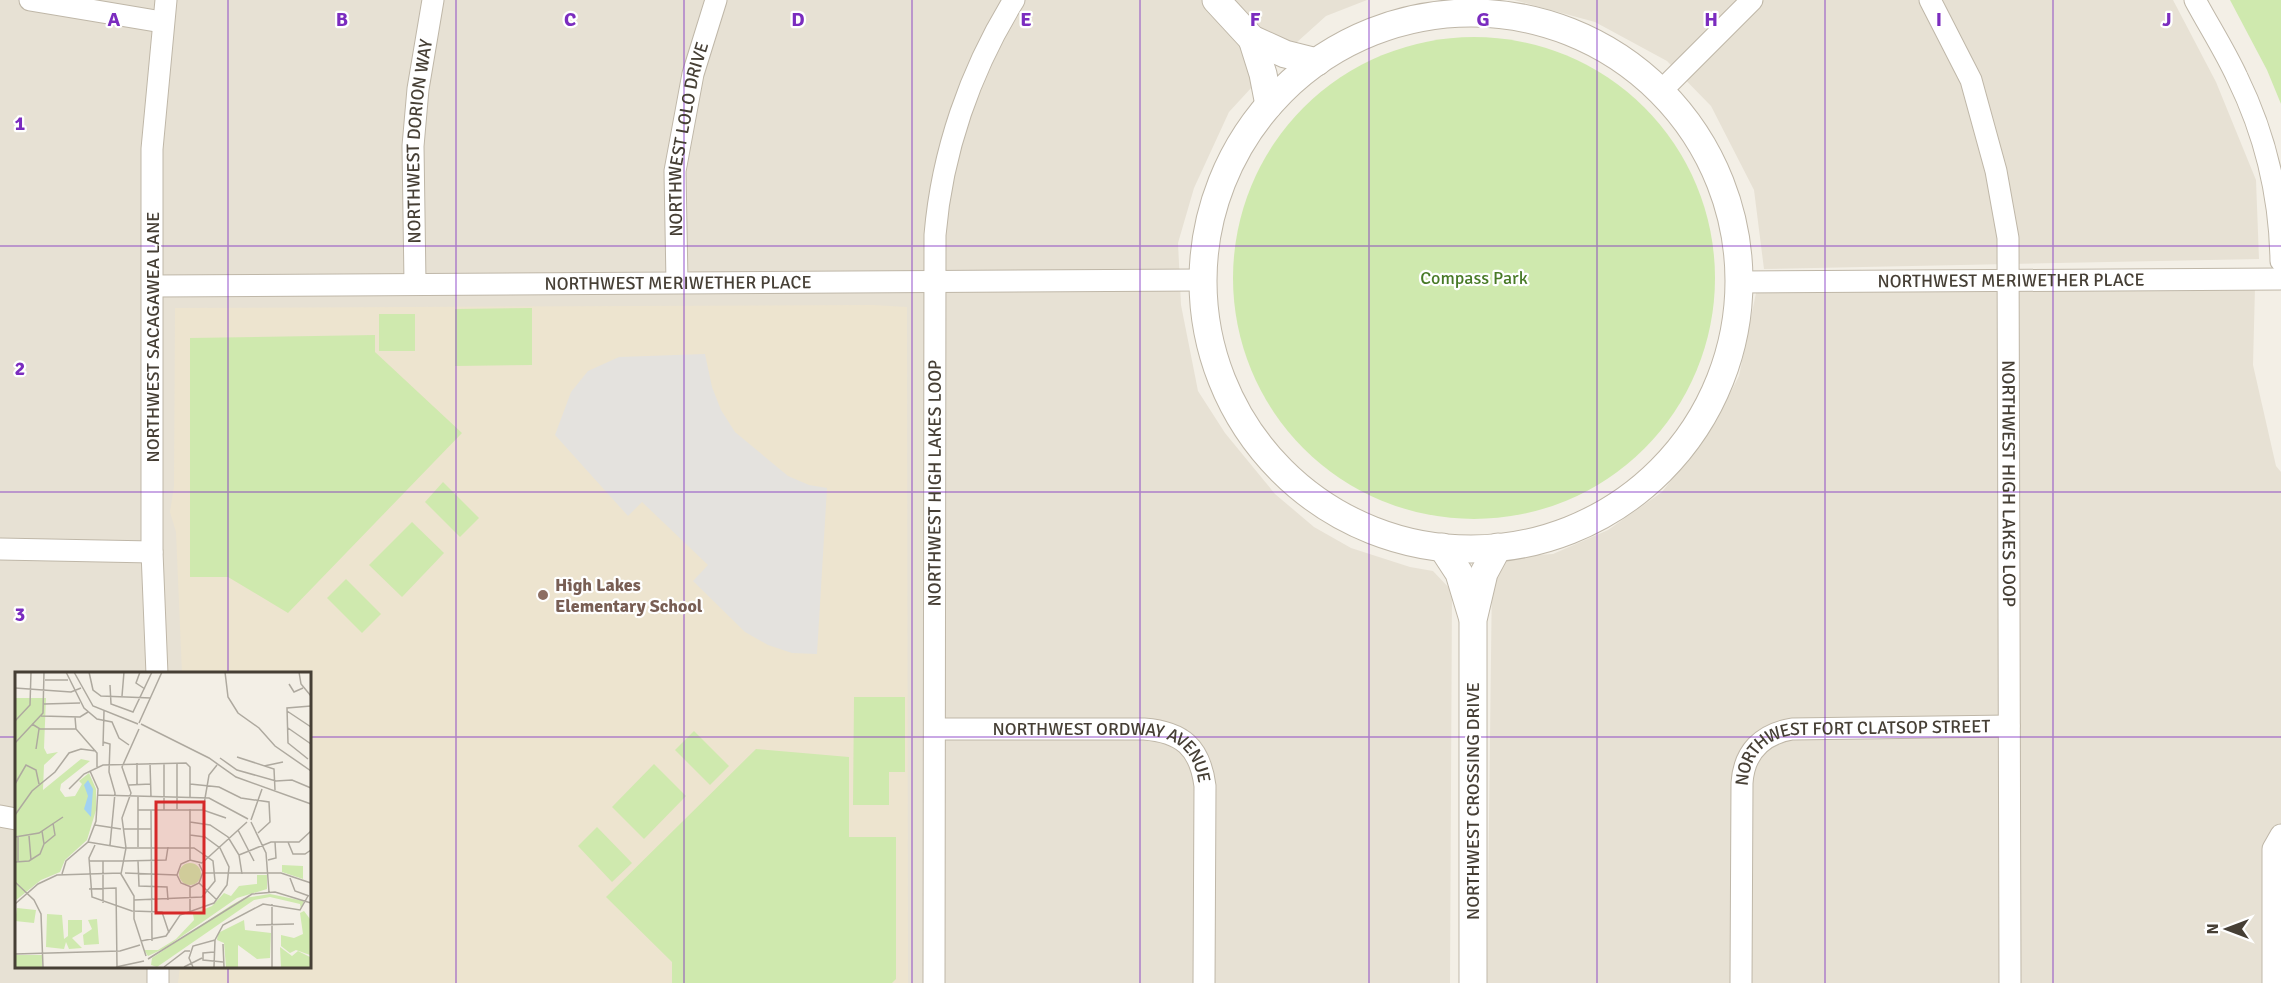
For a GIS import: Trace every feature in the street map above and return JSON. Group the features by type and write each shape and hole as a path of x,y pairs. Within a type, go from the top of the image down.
{"street":[{"path":"30,0 162,22"},
{"name":"NORTHWEST SACAGAWEA LANE","path":"157,672 152,552 154,286 152,148 162,22 166,0"},
{"name":"NORTHWEST DORION WAY","path":"415,283 413,146 418,89 433,0"},
{"name":"NORTHWEST LOLO DRIVE","path":"676,282 675,171 693,74 716,0"},
{"name":"NORTHWEST HIGH LAKES LOOP","path":"934,983 936,729 934,281 937,219 950,146 981,60 1014,0"},
{"path":"1216,0 1252,39 1285,54 1317,62"},
{"path":"1662,90 1752,0"},
{"name":"NORTHWEST HIGH LAKES LOOP","path":"1930,0 1953,40 1974,91 1996,171 2005,220 2009,281 2010,983"},
{"path":"2195,0 2237,77 2254,118 2276,198 2281,261"},
{"path":"1469,6 1493,15 1554,28 1586,40 1662,90 1682,115 1715,169 1738,252 1739,282 1735,336 1713,402 1675,461 1649,487 1599,519 1542,539 1498,547 1442,547 1396,538 1332,510 1307,495 1284,475 1246,426 1218,370 1209,335 1201,280 1207,231 1222,179 1241,141 1269,105 1317,62 1358,36 1396,21 1469,6"},
{"path":"1252,39 1261,66 1269,105"},
{"name":"NORTHWEST MERIWETHER PLACE","path":"1739,282 2281,279"},
{"name":"NORTHWEST MERIWETHER PLACE","path":"154,286 1201,280"},
{"name":"NORTHWEST CROSSING DRIVE","path":"1442,547 1459,573 1473,620"},
{"name":"NORTHWEST CROSSING DRIVE","path":"1473,983 1473,620 1484,573 1498,547"},
{"path":"0,549 152,552"},
{"name":"NORTHWEST FORT CLATSOP STREET","path":"1741,983 1742,783 1746,761 1758,743 1774,733 1792,729 2009,726"},
{"name":"NORTHWEST ORDWAY AVENUE","path":"936,729 1138,729 1165,731 1183,740 1198,760 1205,786 1204,983"},
{"path":"0,816 15,819"},
{"path":"2273,983 2273,849 2281,835"}],"shaded area":[{"path":"0,0 1367,0 1326,16 1276,61 1229,112 1194,188 1178,243 1181,305 1198,391 1225,433 1275,494 1314,527 1351,548 1410,567 1433,571 1452,591 1450,983 0,983"},
{"path":"1514,0 2173,0 2216,82 2256,180 2259,259 1764,269 1754,190 1711,106 1667,61 1595,22"},
{"path":"2255,287 2253,365 2276,466 2281,472 2281,983 1487,983 1492,576 1511,557 1553,554 1608,530 1662,492 1714,425 1739,376 1756,293"},
{"name":"High Lakes Elementary School","path":"873,305 907,307 908,983 178,983 180,968 310,968 310,672 182,672 176,532 170,512 174,486 175,308"},
{"path":"705,354 712,387 721,410 735,432 788,476 809,485 827,488 817,654 792,653 768,645 745,632 693,581 708,565 642,502 628,516 555,435 571,392 588,371 619,357"}],"green space":[{"path":"2230,0 2281,0 2281,104 2267,70"},
{"name":"Compass Park","path":"1474,37 1521,42 1566,56 1608,78 1644,108 1674,144 1696,186 1710,231 1715,278 1710,325 1696,370 1674,412 1644,448 1608,478 1566,500 1521,514 1474,519 1427,514 1382,500 1340,478 1304,448 1274,412 1252,370 1238,325 1233,278 1238,231 1252,186 1274,144 1304,108 1340,78 1382,56 1427,42"},
{"path":"532,308 532,365 455,366 455,309"},
{"path":"379,314 415,314 415,351 379,351"},
{"path":"375,335 375,352 462,433 288,613 228,577 190,577 190,338"},
{"path":"443,482 479,518 460,537 425,502"},
{"path":"412,522 444,553 402,597 369,565"},
{"path":"346,579 381,614 362,633 327,598"},
{"path":"854,697 905,697 905,772 889,772 889,805 853,805"},
{"path":"694,731 729,766 710,785 675,750"},
{"path":"756,749 849,757 849,837 896,837 896,979 892,983 672,983 672,962 606,897"},
{"path":"654,764 686,796 644,839 612,807"},
{"path":"597,827 632,863 612,882 578,846"}],"place":[{"name":"High Lakes Elementary School","path":"543,595"}]}
